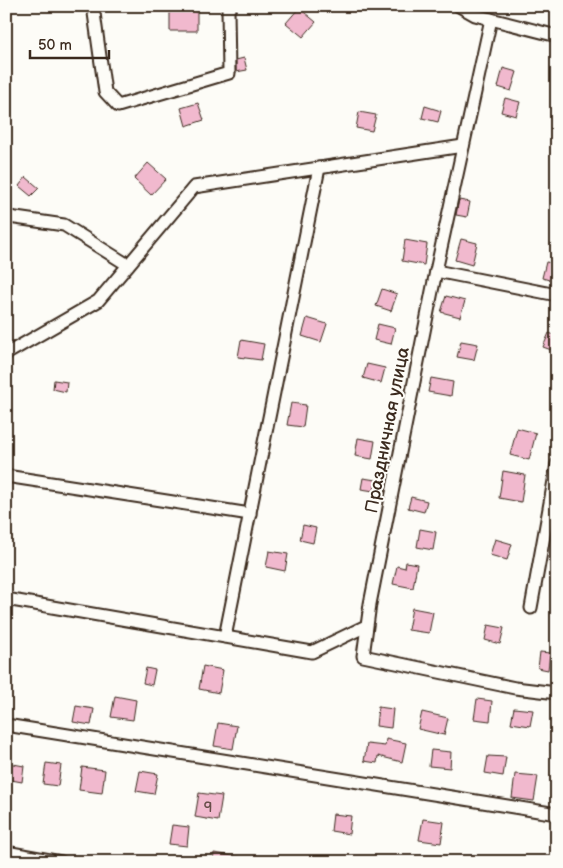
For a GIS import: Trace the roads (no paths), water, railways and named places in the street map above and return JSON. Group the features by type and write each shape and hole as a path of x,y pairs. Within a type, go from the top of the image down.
{"street":[{"path":"93,6 105,92 118,106 229,73 228,10 231,6"},
{"path":"459,6 491,19 557,36"},
{"name":"Праздничная улица","path":"491,19 436,271 370,604 363,656 515,688 557,693"},
{"path":"6,354 98,301 194,187 463,146"},
{"path":"225,637 319,168"},
{"path":"8,217 64,225 128,265"},
{"path":"436,271 557,296"},
{"path":"531,608 557,464"},
{"path":"6,476 250,514"},
{"path":"6,599 312,652 366,626"},
{"path":"6,725 557,814"},
{"path":"6,852 61,862"}]}
